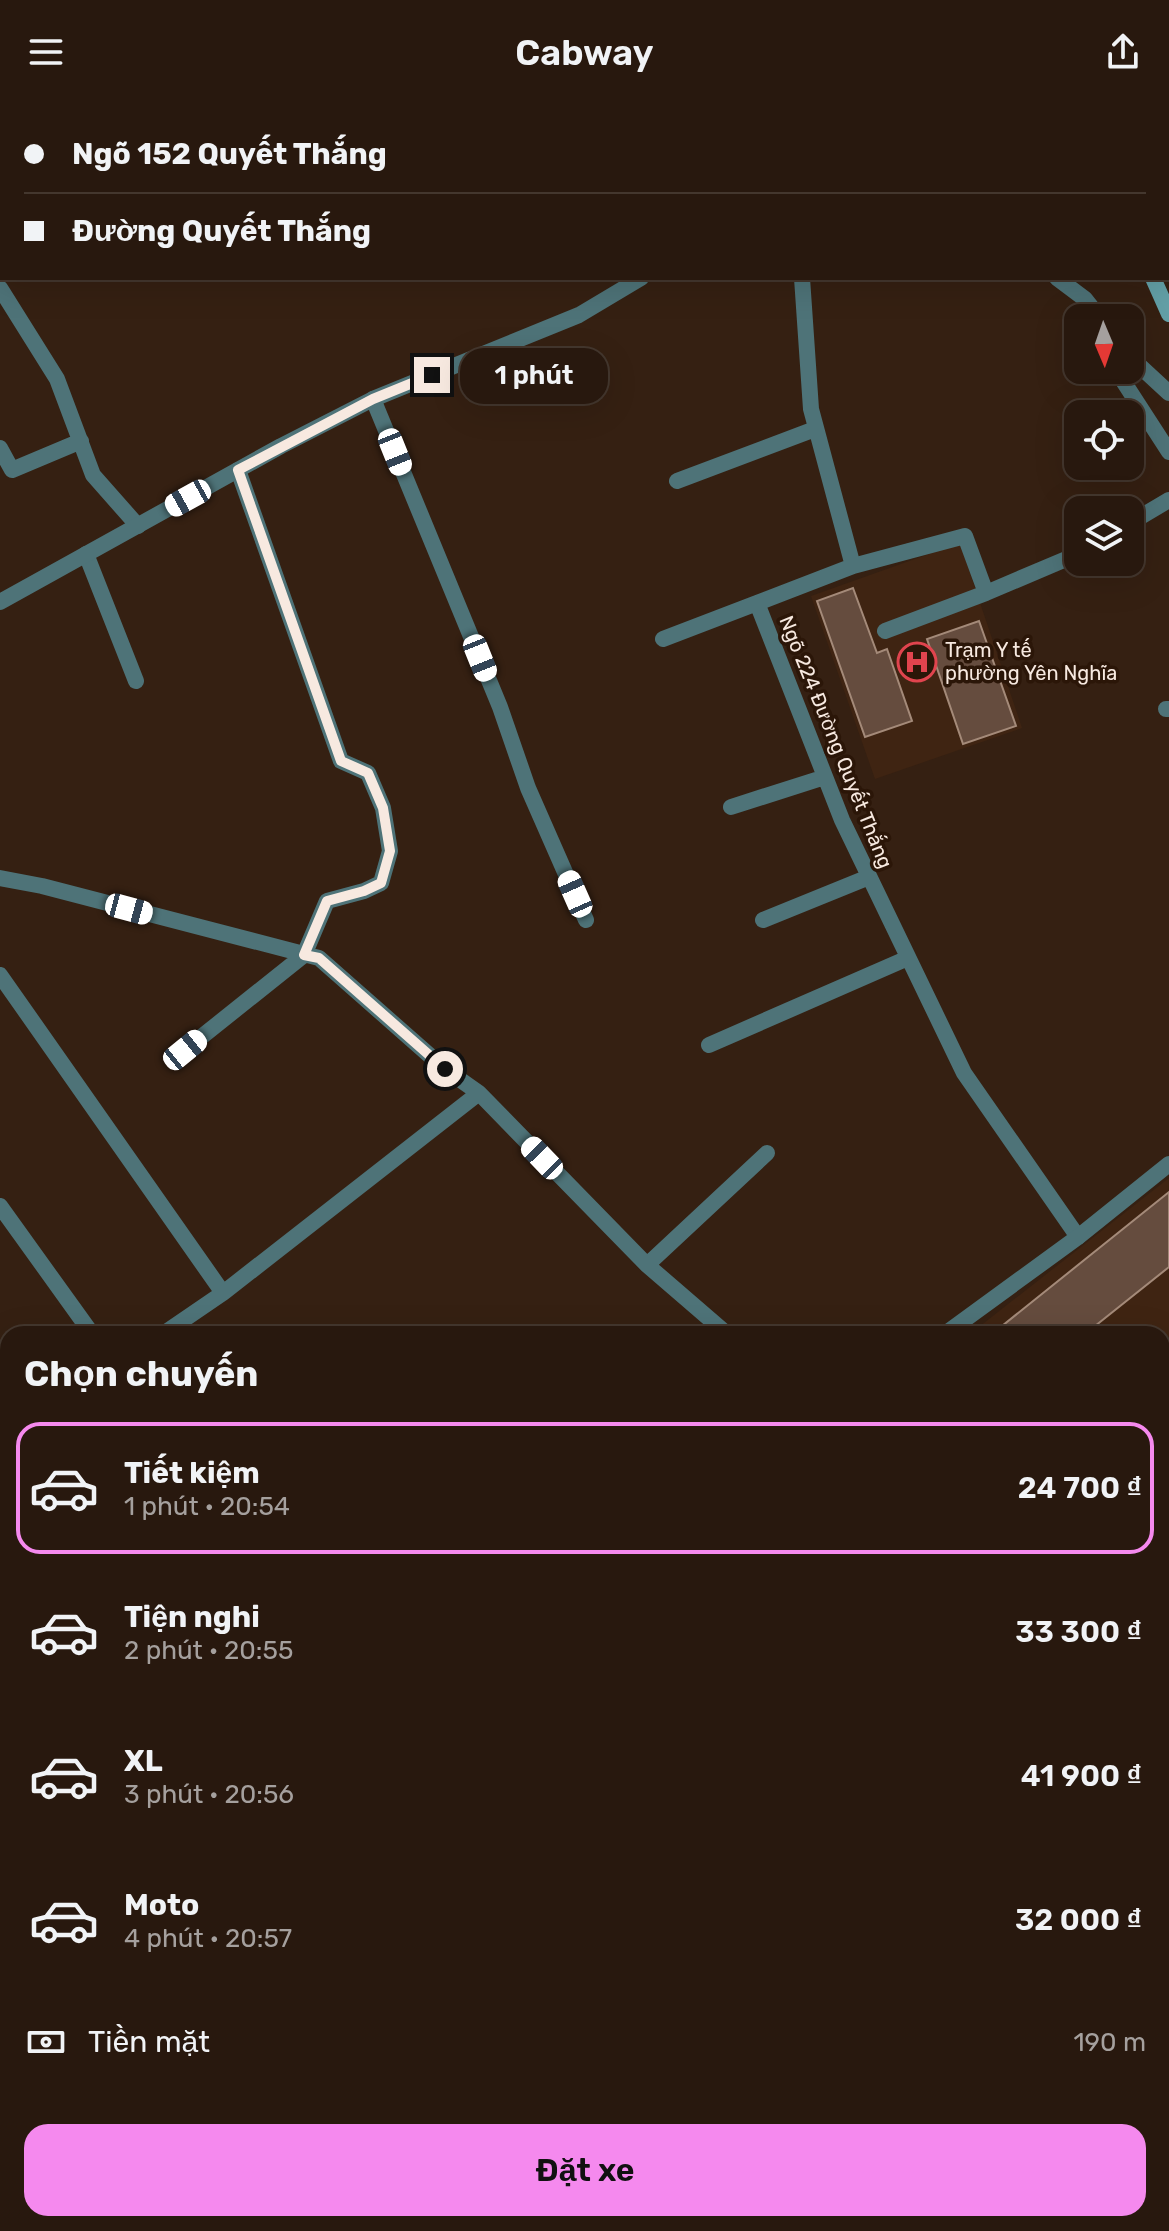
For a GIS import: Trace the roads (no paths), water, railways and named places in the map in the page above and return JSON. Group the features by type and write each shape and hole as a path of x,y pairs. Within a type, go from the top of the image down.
{"main road":[{"path":"1154,280 1169,314"}],"street":[{"path":"0,602 373,399 579,315 638,280"},
{"path":"802,280 811,409 853,566"},
{"path":"1060,280 1089,304"},
{"path":"1076,280 1087,304"},
{"path":"0,286 57,379 93,475 138,526"},
{"path":"1144,370 1169,393"},
{"path":"1125,384 1169,452"},
{"path":"373,399 500,707 528,788 586,920"},
{"path":"677,481 815,429"},
{"path":"0,448 12,470 81,441"},
{"path":"185,1050 304,955 327,901 381,883 390,851 383,808 368,773 341,761 238,470"},
{"path":"1144,515 1169,500"},
{"name":"Ngõ 224 Đường Quyết Thắng","path":"986,593 965,536 853,566 757,603 825,777 869,877 964,1073 1078,1237"},
{"path":"86,554 136,681"},
{"path":"885,631 1064,560"},
{"path":"663,639 757,603"},
{"path":"731,807 825,777"},
{"path":"763,920 869,877"},
{"path":"0,878 42,886 319,958 445,1069 479,1093 647,1265 718,1326"},
{"path":"709,1045 908,958"},
{"path":"0,975 223,1293"},
{"path":"175,1326 223,1293 479,1093"},
{"path":"647,1265 767,1153"},
{"path":"956,1326 1078,1237 1169,1164"},
{"path":"0,1206 86,1326"}],"place":[{"name":"Trạm Y tế phường Yên Nghĩa","path":"917,662"}]}
